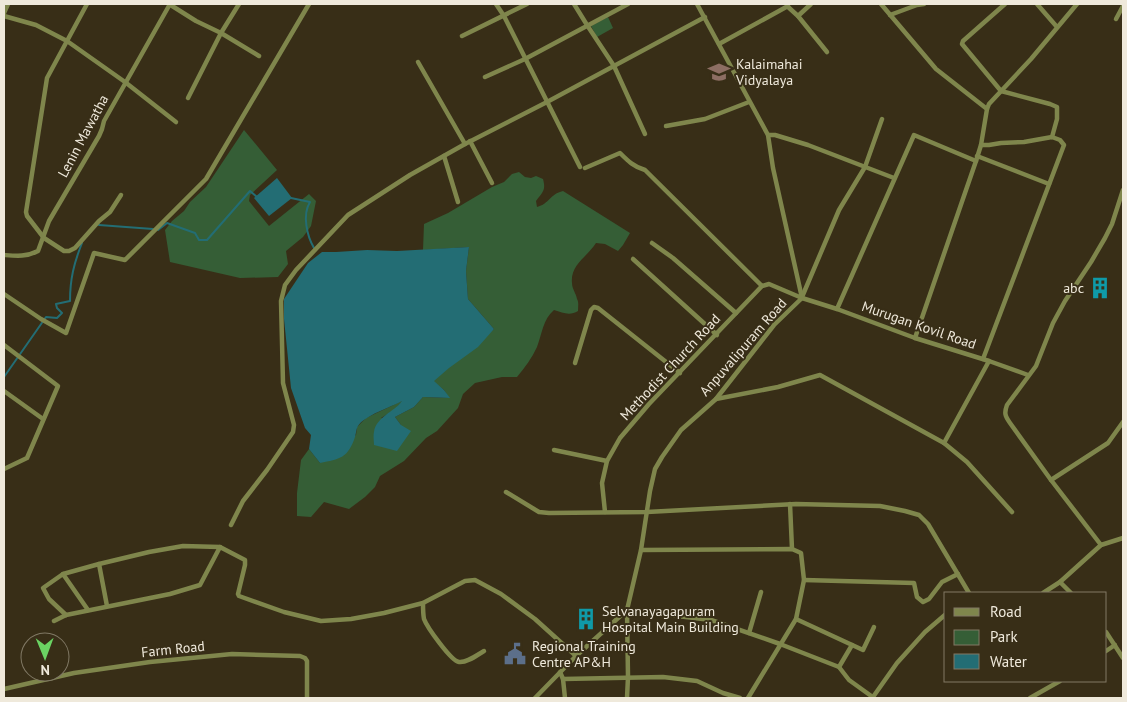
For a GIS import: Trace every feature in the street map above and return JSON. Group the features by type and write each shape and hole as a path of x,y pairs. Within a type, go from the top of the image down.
{"street":[{"path":"8,4 4,14 36,25 67,41 125,82 176,122"},
{"path":"87,4 47,78 26,212 44,238 64,251 69,251 75,248 99,221 110,212 121,195"},
{"path":"170,4 196,21 221,33 259,56"},
{"name":"Lenin Mawatha","path":"4,255 30,255 38,251 49,221 99,136 104,120 170,4"},
{"path":"188,98 221,33 239,4"},
{"path":"4,294 44,321 66,333 94,253 125,260 206,179 309,4"},
{"path":"496,4 583,168 620,153 633,165 645,170 762,286 769,284 802,298 839,210 865,167 882,119"},
{"path":"462,36 527,4"},
{"path":"574,4 614,66 645,134"},
{"path":"485,77 525,59 628,4"},
{"name":"Anpuvalipuram Road","path":"627,698 627,610 641,550 655,469 681,430 716,398 774,325 802,298 773,168 768,135 697,4"},
{"path":"798,16 811,4"},
{"path":"881,4 936,68 987,109"},
{"path":"890,15 924,4"},
{"path":"1005,4 963,41 962,44 1001,91 1057,107 1057,118 1052,137"},
{"path":"1037,4 1057,27"},
{"path":"915,338 976,158 988,104 1030,59 1076,4"},
{"path":"720,44 787,5 827,52"},
{"path":"1116,19 1123,6"},
{"path":"231,525 243,501 293,432 294,425 283,383 281,301 285,285 296,270 348,215 410,175 470,141 705,17"},
{"path":"418,62 465,144"},
{"path":"666,126 705,118 749,102"},
{"path":"768,135 775,134 808,144 894,178"},
{"path":"837,308 914,135 1050,184"},
{"path":"980,144 1024,142 1052,137 1060,140 1064,145 983,359"},
{"path":"470,141 492,183"},
{"path":"444,156 458,202"},
{"path":"1101,545 1051,480 1006,417 1005,412 1007,406 1036,366 1052,323 1105,238 1122,198 1123,190"},
{"path":"652,243 736,314"},
{"path":"633,259 717,335"},
{"name":"Methodist Church Road","path":"605,512 602,483 607,461 620,438 649,404 762,286"},
{"name":"Murugan Kovil Road","path":"802,298 837,308 915,338 1028,375"},
{"path":"576,363 591,310 594,307 598,308 680,373"},
{"path":"4,345 58,386 27,458 4,469"},
{"path":"944,443 989,361"},
{"path":"716,398 778,387 820,374 944,443 967,462 1012,512"},
{"path":"4,391 43,419"},
{"path":"1051,480 1108,443 1123,422"},
{"path":"554,450 607,461"},
{"path":"506,492 539,512 549,513 647,512 790,504 880,506 905,511 919,515 928,524 968,592"},
{"path":"790,504 792,549"},
{"path":"1045,592 1060,582 1101,545 1123,538"},
{"path":"66,615 49,599 43,588 63,574 149,552 182,546 220,547 245,560 239,596 284,612 320,620 351,620 423,603 465,581 475,580 501,594 535,619 576,656"},
{"path":"54,621 66,615 170,594 200,585 220,547"},
{"path":"641,550 792,549 801,553 804,580 796,619 748,698"},
{"path":"99,564 107,606"},
{"path":"63,574 88,610"},
{"path":"804,580 914,583 918,597 923,602 929,599 942,582 958,574"},
{"path":"1060,582 1070,592"},
{"path":"748,633 761,592"},
{"path":"423,603 426,622 438,643 454,661 459,663 467,661 484,651"},
{"path":"535,698 576,656 627,610 711,620 780,644 839,667 849,680 874,698 903,657 925,632 944,616"},
{"path":"796,619 863,650 874,627"},
{"path":"1107,633 1123,658"},
{"path":"839,667 852,645"},
{"path":"1107,650 1115,645"},
{"name":"Farm Road","path":"4,689 74,673 150,662 232,654 281,655 300,656 307,661 307,698"},
{"path":"560,672 563,679 565,698"},
{"path":"563,679 628,677 697,681 722,693 740,698"},
{"path":"1030,698 1058,682"}],"green space":[{"path":"608,17 613,28 597,37 591,26"},
{"path":"244,130 277,170 250,195 249,201 269,226 309,194 316,201 311,226 303,237 286,251 288,264 278,277 240,278 170,262 165,230 206,187"},
{"path":"519,172 525,177 531,178 536,176 543,179 544,188 536,201 537,207 544,204 555,194 563,191 630,233 623,245 618,251 605,244 596,243 576,266 572,283 578,302 578,311 569,314 554,310 550,314 545,322 535,351 517,377 502,377 475,383 463,394 458,408 437,431 426,438 404,461 380,476 375,487 349,509 324,502 311,517 297,516 297,493 301,460 309,449 320,463 356,435 357,427 366,418 404,400 394,410 381,418 401,425 395,417 414,407 423,397 449,398 444,390 433,381 494,329 468,299 466,271 469,247 423,250 424,224 448,213 504,182 512,174"}],"water":[{"path":"277,178 292,198 269,216 254,198"},
{"path":"469,247 466,271 468,299 494,329 478,347 434,381 450,398 423,397 414,407 395,417 401,425 411,431 397,451 374,445 374,434 378,422 402,401 361,422 346,453 338,459 320,463 309,449 311,435 305,428 291,388 284,319 284,299 308,263 322,252 397,251"}],"waterway":[{"path":"158,230 167,223 195,233 199,240 207,240 250,191 257,197"},
{"path":"291,198 310,202 306,213 306,225 314,248"},
{"path":"99,225 153,229"},
{"path":"4,377 46,317 57,318 62,313 56,304 70,301 73,271 82,243"}],"place":[{"name":"Kalaimahai Vidyalaya","path":"719,72"},
{"name":"abc","path":"1100,288"},
{"name":"Selvanayagapuram Hospital Main Building","path":"586,619"},
{"name":"Regional Training Centre AP&H","path":"515,654"}]}
